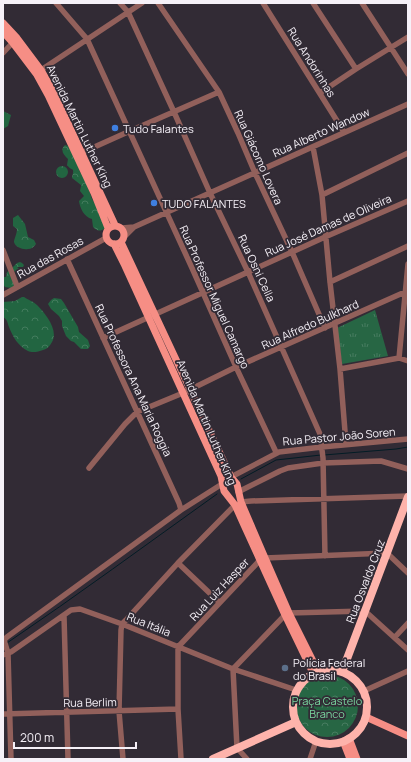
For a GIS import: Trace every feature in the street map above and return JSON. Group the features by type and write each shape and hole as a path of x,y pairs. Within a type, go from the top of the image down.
{"highway":[{"name":"Rua Osvaldo Cruz","path":"342,672 407,501"},
{"path":"330,670 342,672 355,679 364,691 367,708 366,717 359,729 346,740 334,744 325,744 308,737 301,730 296,722 293,711 293,700 296,690 301,683 315,672 330,670"},
{"path":"213,759 296,722"}],"main road":[{"name":"Avenida Martin Luther King","path":"3,23 51,94 82,153 111,226"},
{"name":"Avenida Martin Luther King","path":"3,32 14,40 41,70 94,193 111,226"},
{"path":"111,226 119,226 122,228 124,231 120,241 108,241 106,234 111,226"},
{"name":"Avenida Martin Luther King","path":"120,241 151,316 186,392 204,440 221,476 224,491 238,504"},
{"name":"Avenida Martin Luther King","path":"186,392 231,477 237,484 238,504 287,614 315,672"},
{"path":"204,440 211,437"},
{"path":"222,484 231,477"},
{"path":"228,496 234,495 238,492"},
{"path":"366,717 408,736"},
{"path":"346,740 350,759"},
{"path":"346,740 358,759"}],"street":[{"name":"Rua Professor Miguel Camargo","path":"56,3 87,39 130,131 236,368 276,452"},
{"name":"Rua Osni Cella","path":"120,3 128,12 210,193 248,272 320,434 323,461 325,556"},
{"path":"41,70 142,3"},
{"name":"Rua Giácomo Lovera","path":"158,3 219,92 325,328"},
{"name":"Rua Andorinhas","path":"263,3 344,132"},
{"path":"313,3 356,69"},
{"path":"365,4 390,48 408,74"},
{"path":"320,93 408,37"},
{"path":"3,53 14,40"},
{"path":"82,153 219,92"},
{"name":"Rua Alberto Wandow","path":"122,228 134,227 408,104"},
{"path":"313,147 322,195 334,324 340,369 346,444"},
{"path":"322,195 408,154"},
{"name":"Rua José Damas de Oliveira","path":"103,338 202,292 408,201"},
{"name":"Rua Alberto Wandow","path":"120,241 134,227"},
{"name":"Rua das Rosas","path":"3,295 106,238"},
{"path":"330,282 408,246"},
{"path":"3,250 18,286"},
{"name":"Rua Professora Ana Maria Roggia","path":"67,259 181,510"},
{"path":"400,358 408,264"},
{"name":"Rua Alfredo Bulkhard","path":"89,468 125,424 137,412 186,392 406,292"},
{"path":"340,369 400,358 408,361"},
{"name":"Rua Pastor João Soren","path":"231,477 276,452 322,448 346,444 408,440"},
{"path":"238,492 284,469 323,461 381,460 408,469"},
{"path":"11,759 10,714 4,640 6,637 181,510 222,484"},
{"path":"123,759 120,711 122,624 178,563 238,504 251,501 324,499 407,501"},
{"path":"387,553 408,573"},
{"name":"Rua Luiz Hasper","path":"178,647 219,602 262,559 387,553"},
{"path":"178,563 219,602"},
{"name":"Rua Itália","path":"6,650 64,616 71,610 80,609 122,624 233,669 296,690"},
{"path":"247,759 237,748 233,669 287,614 366,611 408,650"},
{"path":"64,616 68,759"},
{"path":"395,637 408,623"},
{"path":"178,647 178,709 181,759"},
{"path":"364,691 408,671"},
{"name":"Rua Berlim","path":"3,714 178,709"},
{"path":"310,759 316,741"}],"green space":[{"path":"3,111 11,115 8,126 3,129"},
{"path":"65,145 68,146 72,153 80,172 85,178 92,199 99,210 105,228 102,230 97,230 93,227 92,219 89,218 81,209 79,201 84,196 80,191 81,185 72,178 73,170 67,165 68,159 62,150"},
{"path":"60,166 64,166 68,172 64,178 60,178 56,174 56,170"},
{"path":"18,215 25,224 28,237 34,240 36,244 30,249 20,248 14,242 17,229 13,226 13,218"},
{"path":"20,262 24,265 23,267 17,267 24,273 24,275 21,276 12,268"},
{"path":"9,271 18,283 11,288 5,287 3,284 3,277 6,277 7,272"},
{"path":"22,297 34,302 44,312 50,322 54,332 54,337 50,345 44,350 31,352 21,347 14,338 7,320 3,317 3,302 15,301"},
{"path":"54,298 61,299 64,303 78,327 79,332 88,340 90,346 88,349 81,349 66,336 62,326 62,321 48,304"},
{"path":"375,310 388,356 342,364 337,328"},
{"name":"Praça Castelo Branco","path":"321,675 333,675 349,684 356,694 358,706 356,718 349,728 333,737 321,737 310,732 301,723 296,712 296,700 301,689 310,680"}],"waterway":[{"path":"324,455 408,447"},
{"path":"241,479 276,460 321,455"},
{"path":"7,643 217,494"}],"place":[{"name":"Tudo Falantes","path":"115,128"},
{"name":"TUDO FALANTES","path":"154,203"},
{"name":"Polícia Federal do Brasil","path":"285,668"}]}
